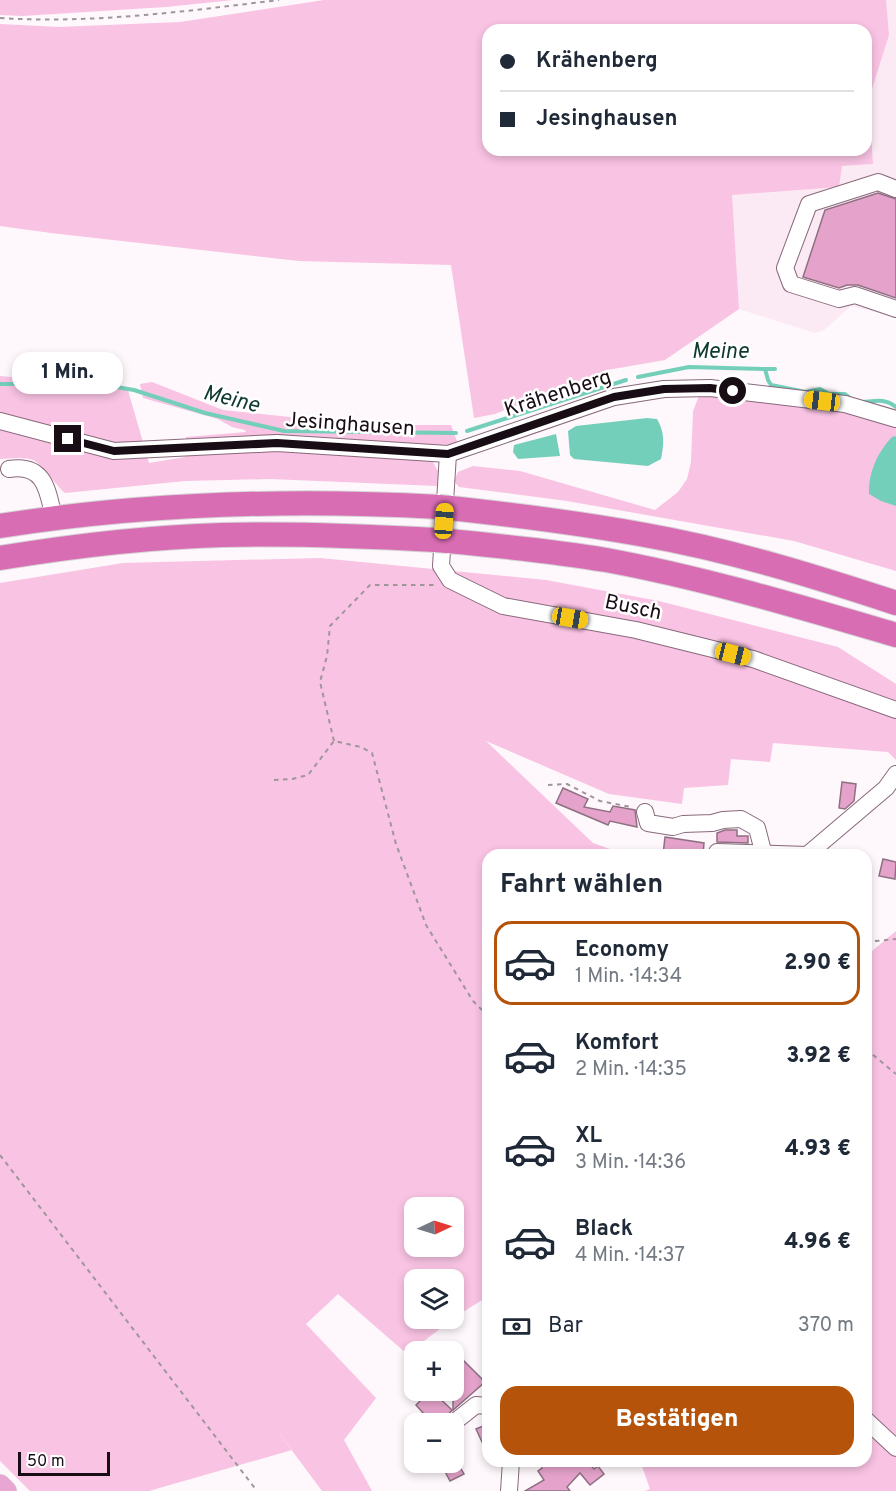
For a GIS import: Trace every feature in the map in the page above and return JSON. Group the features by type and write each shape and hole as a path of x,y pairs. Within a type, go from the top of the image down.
{"highway":[{"path":"0,526 109,512 211,504 312,502 444,508 526,516 646,535 790,570 896,603"},
{"path":"0,558 117,543 220,535 323,534 442,540 543,550 663,572 760,595 896,635"}],"main road":[{"path":"0,1485 6,1491"}],"street":[{"path":"896,189 878,182 808,204 785,268 791,284 839,299 855,295 896,309"},
{"name":"Krähenberg","path":"448,454 614,397 664,389 710,388 845,404 896,419"},
{"name":"Jesinghausen","path":"0,421 114,451 277,443 448,454"},
{"name":"Busch","path":"448,454 441,566 450,580 503,606 636,630 753,659 896,710"},
{"path":"9,469 33,470 43,480 54,519"},
{"path":"814,849 886,788 896,774"},
{"path":"645,812 648,824 673,827 683,824 741,819 757,828 762,849"},
{"path":"464,1414 476,1405 482,1406"},
{"path":"872,1426 896,1448"},
{"path":"509,1491 511,1467"}],"path":[{"path":"0,18 36,20 166,14 279,0"},
{"path":"274,780 308,776 334,741 320,682 327,656 330,626 370,585 459,585"},
{"path":"334,741 361,747 372,753 396,844 426,926 472,1001 482,1010"},
{"path":"548,785 567,784 600,801 645,812"},
{"path":"872,941 896,939"},
{"path":"872,1054 896,1074"},
{"path":"0,1155 257,1491"}],"shaded area":[{"path":"0,0 233,0 166,7 22,16 0,15"},
{"path":"324,0 886,0 889,35 872,89 872,24 482,24 482,156 872,156 872,148 873,164 842,166 839,187 732,195 739,309 665,360 607,370 495,414 474,418 451,265 299,261 0,226 0,24 59,27 180,22"},
{"path":"886,0 896,0 896,317 851,306 824,330 815,333 739,309 731,194 838,187 842,166 873,164 872,89 889,35"},
{"path":"0,376 127,387 149,463 185,457 186,437 246,432 218,419 143,398 140,384 152,382 223,410 365,425 451,425 458,444 424,446 440,475 437,486 270,479 185,481 65,493 35,461 22,458 0,459"},
{"path":"700,393 845,411 896,425 896,571 794,541 567,501 459,487 454,481 458,472 473,466 520,471 655,510 678,492 687,479 691,462 693,411"},
{"path":"647,418 657,419 663,439 661,459 648,466 574,459 570,455 568,431 576,426"},
{"path":"556,434 560,456 518,459 513,452 514,445"},
{"path":"896,436 896,506 869,494 869,486 878,456 892,437"},
{"path":"320,558 546,580 659,601 838,647 896,684 896,760 888,752 773,743 770,762 731,759 728,785 684,788 682,804 609,794 486,741 593,843 610,849 482,849 482,1300 464,1311 464,1269 404,1269 404,1329 440,1329 424,1341 404,1341 404,1351 338,1294 306,1324 376,1398 344,1440 372,1491 322,1491 292,1450 149,1491 30,1491 0,1461 0,583 123,563"},
{"path":"896,931 896,1491 645,1491 650,1489 642,1467 872,1467 872,951"}],"building":[{"path":"878,193 896,199 896,298 858,285 839,288 803,277 825,210"},
{"path":"842,782 856,784 854,801 845,809 839,808"},
{"path":"563,788 588,799 584,807 610,812 613,806 635,810 637,827 610,821 608,825 556,803"},
{"path":"737,830 737,836 748,836 748,843 717,842 717,833"},
{"path":"665,837 704,843 704,849 664,849"},
{"path":"883,859 896,862 895,879 879,876"},
{"path":"464,1361 482,1379 482,1385 464,1400"},
{"path":"420,1401 443,1401 452,1410 449,1413 423,1413 416,1405"},
{"path":"453,1401 463,1401 453,1410"},
{"path":"482,1426 482,1442 476,1429"},
{"path":"592,1467 594,1469 599,1467 604,1474 590,1485 580,1473 567,1487 570,1491 525,1491 544,1480 538,1471 542,1468"},
{"path":"446,1473 464,1474 450,1481"}],"waterway":[{"name":"Meine","path":"638,377 689,367 765,369 771,385 806,392 820,389 829,394 845,394 850,398"},
{"path":"765,369 775,369"},
{"name":"Meine","path":"467,431 626,380"},
{"name":"Meine","path":"0,384 98,384 134,390 205,413 284,431 456,433"},
{"name":"Meine","path":"863,402 884,401 896,407"}],"route":[{"path":"68,439 114,451 277,443 448,454 614,397 664,389 710,388 733,391"}]}
